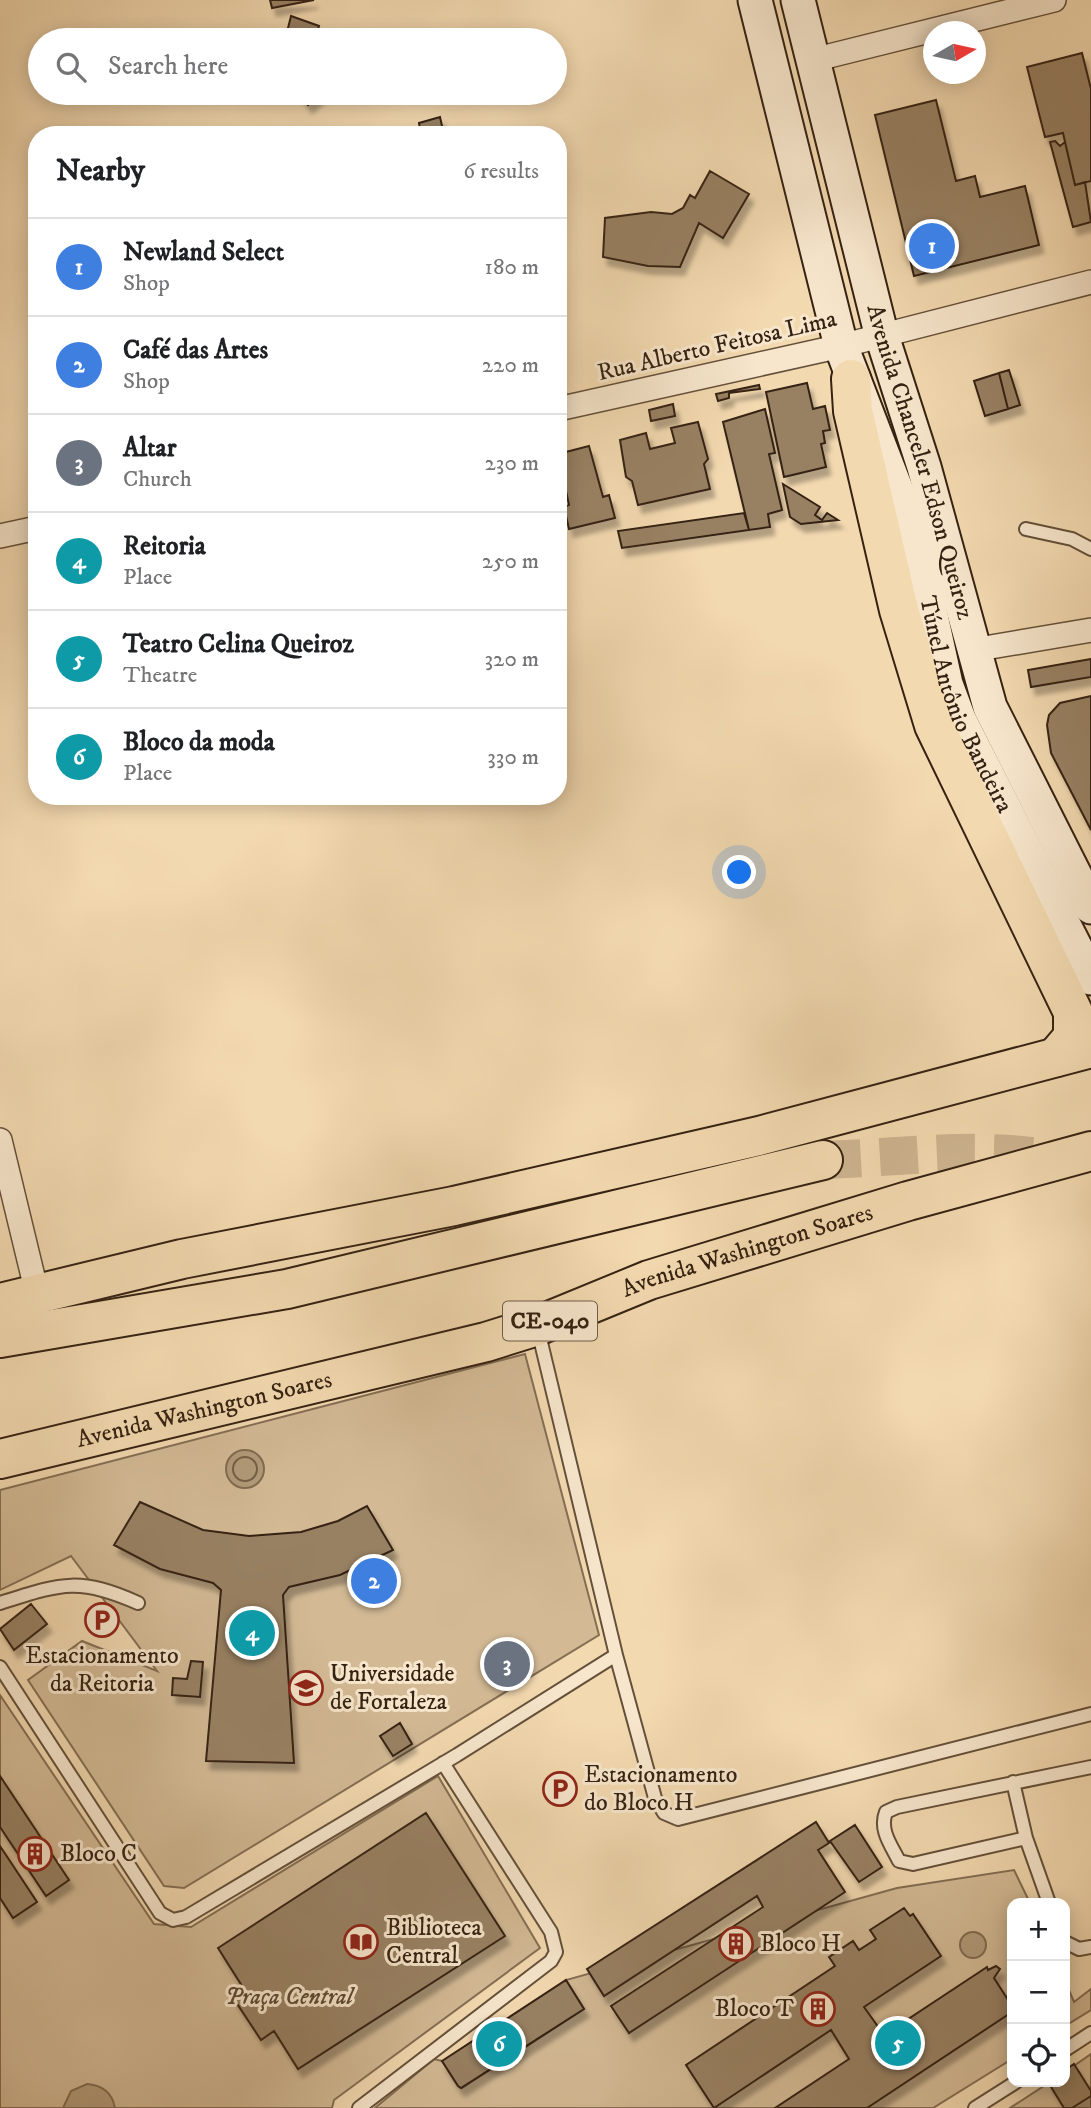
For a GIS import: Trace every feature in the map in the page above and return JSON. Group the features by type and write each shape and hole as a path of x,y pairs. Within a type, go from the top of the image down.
{"highway":[{"path":"0,1303 182,1259 454,1206 733,1142 1074,1053 1073,1012 934,725 899,610 853,411 846,362"},
{"name":"Avenida Washington Soares","path":"0,1459 256,1399 537,1326 649,1280 908,1201 1089,1153"},
{"path":"0,1338 287,1289 823,1160"}],"main road":[{"name":"Avenida Chanceler Edson Queiroz","path":"755,0 846,362"},
{"name":"Avenida Chanceler Edson Queiroz","path":"798,0 881,333 923,467 990,707 1091,907"},
{"name":"Túnel Antônio Bandeira","path":"846,362 867,408 913,533 946,684 959,719 1091,978"}],"street":[{"path":"813,60 1055,0"},
{"name":"Rua Alberto Feitosa Lima","path":"567,408 846,362 881,333 1091,282"},
{"path":"0,536 28,530"},
{"path":"973,650 1091,630"},
{"path":"0,1140 37,1293"}],"lane":[{"path":"1026,529 1072,539 1091,549"},
{"path":"537,1326 616,1655 655,1798 664,1813 678,1819 1091,1714"},
{"path":"0,1603 64,1584 76,1584 110,1590 138,1603"},
{"path":"0,1667 160,1913 173,1920 186,1917 443,1763 616,1655"},
{"path":"359,2108 551,1961 556,1952 551,1932 443,1763"},
{"path":"1026,1838 913,1864 899,1861 884,1831 883,1821 886,1812 897,1807 1091,1767"},
{"path":"1013,1782 1026,1838 1047,1898"},
{"path":"1070,1944 1079,1949 1091,1947"},
{"path":"1070,2047 1091,2033"},
{"path":"975,2108 1008,2087"}],"green space":[{"path":"525,1354 599,1635 184,1888 164,1886 28,1680 82,1641 157,1671 71,1556 0,1590 0,1490"},
{"name":"Praça Central","path":"0,1695 154,1924 191,1927 438,1776 540,1948 334,2100 332,2108 0,2108"},
{"path":"1014,1870 1028,1898 1007,1898 1007,2062 933,2108 375,2108 434,2059 442,2061 462,2088 584,2009 566,1980 897,1888"},
{"path":"1091,1989 1091,2010 1070,2023 1070,1993 1074,2002"},
{"path":"1091,2054 1091,2108 1010,2108 1042,2087 1070,2087 1070,2069"}],"water":[{"path":"245,1450 259,1455 264,1469 259,1483 245,1488 231,1483 226,1469 231,1455"},
{"path":"973,1932 982,1936 986,1945 982,1954 973,1958 964,1954 960,1945 964,1936"},
{"path":"87,2084 106,2090 115,2108 63,2108 71,2091"}],"building":[{"path":"270,0 314,0 272,8"},
{"path":"291,16 319,26 318,28 288,28"},
{"path":"1082,53 1091,89 1091,181 1075,185 1063,133 1045,137 1027,67"},
{"path":"936,100 956,181 975,176 980,197 1025,186 1039,245 914,276 875,115"},
{"path":"440,117 442,126 420,126 419,123"},
{"path":"1055,141 1060,146 1065,142 1075,185 1085,182 1091,222 1073,227 1050,142"},
{"path":"710,171 749,194 723,238 699,223 680,267 648,266 603,257 605,218 651,212 672,214 683,208 690,195 695,198"},
{"path":"1009,370 1020,405 1008,409 999,373"},
{"path":"999,373 1008,409 985,416 974,381"},
{"path":"807,383 813,409 825,406 830,430 823,431 825,443 821,444 826,467 784,477 766,392"},
{"path":"759,385 760,389 729,393 729,398 718,401 716,394"},
{"path":"673,404 675,416 651,421 649,410"},
{"path":"765,409 775,453 769,454 782,510 768,514 770,527 749,530 723,422"},
{"path":"698,422 708,459 704,464 710,489 638,505 632,481 626,477 620,440 646,433 650,449 675,443 671,428"},
{"path":"589,446 603,497 609,495 615,518 569,529 567,452"},
{"path":"783,484 820,507 815,515 822,520 827,513 838,520 801,524 790,517"},
{"path":"744,513 749,530 622,548 618,531"},
{"path":"1091,659 1091,677 1031,687 1028,670"},
{"path":"1091,696 1091,830 1051,753 1047,725 1049,715 1060,703"},
{"path":"140,1502 203,1530 249,1536 301,1532 338,1521 367,1506 393,1550 340,1575 289,1587 283,1595 294,1763 206,1761 221,1590 213,1583 160,1569 114,1545"},
{"path":"31,1604 47,1624 14,1650 0,1629"},
{"path":"516,1650 524,1663 499,1679 491,1666"},
{"path":"191,1661 203,1662 200,1697 172,1695 173,1678 187,1679"},
{"path":"400,1723 412,1744 393,1756 380,1736"},
{"name":"Bloco C","path":"0,1776 69,1880 46,1896 0,1827"},
{"name":"Biblioteca Central","path":"426,1813 505,1936 298,2069 274,2031 261,2040 230,1993 242,1986 218,1948"},
{"name":"Bloco H","path":"816,1822 829,1843 818,1850 845,1892 629,2033 611,2006 763,1907 757,1896 604,1996 587,1969"},
{"path":"855,1825 882,1867 859,1882 830,1841"},
{"name":"Bloco C","path":"0,1846 37,1902 13,1918 0,1898"},
{"name":"Bloco T","path":"904,1908 910,1916 913,1914 941,1956 864,2007 884,2035 987,1967 988,1970 996,1966 1000,1969 994,1978 1007,1998 1007,2015 867,2108 775,2108 849,2059 831,2030 714,2108 686,2065 835,1966 829,1957 853,1941 859,1950 876,1939 870,1930"},
{"path":"566,1980 584,2009 461,2088 458,2086 442,2061"},
{"path":"1074,2064 1091,2091 1091,2096 1072,2108 1064,2108 1051,2087 1070,2087 1070,2067"}],"tunnel":[{"path":"823,1160 969,1153 999,1153 1055,1160"}],"place":[{"name":"Newland Select","path":"932,246"},
{"name":"Café das Artes","path":"374,1581"},
{"name":"Estacionamento da Reitoria","path":"102,1620"},
{"name":"Reitoria","path":"252,1633"},
{"name":"Altar","path":"507,1664"},
{"name":"Universidade de Fortaleza","path":"306,1688"},
{"name":"Estacionamento do Bloco H","path":"560,1789"},
{"name":"Bloco C","path":"35,1854"},
{"name":"Biblioteca Central","path":"361,1942"},
{"name":"Bloco H","path":"736,1944"},
{"name":"Bloco T","path":"818,2009"},
{"name":"Teatro Celina Queiroz","path":"898,2043"},
{"name":"Bloco da moda","path":"499,2044"}]}
